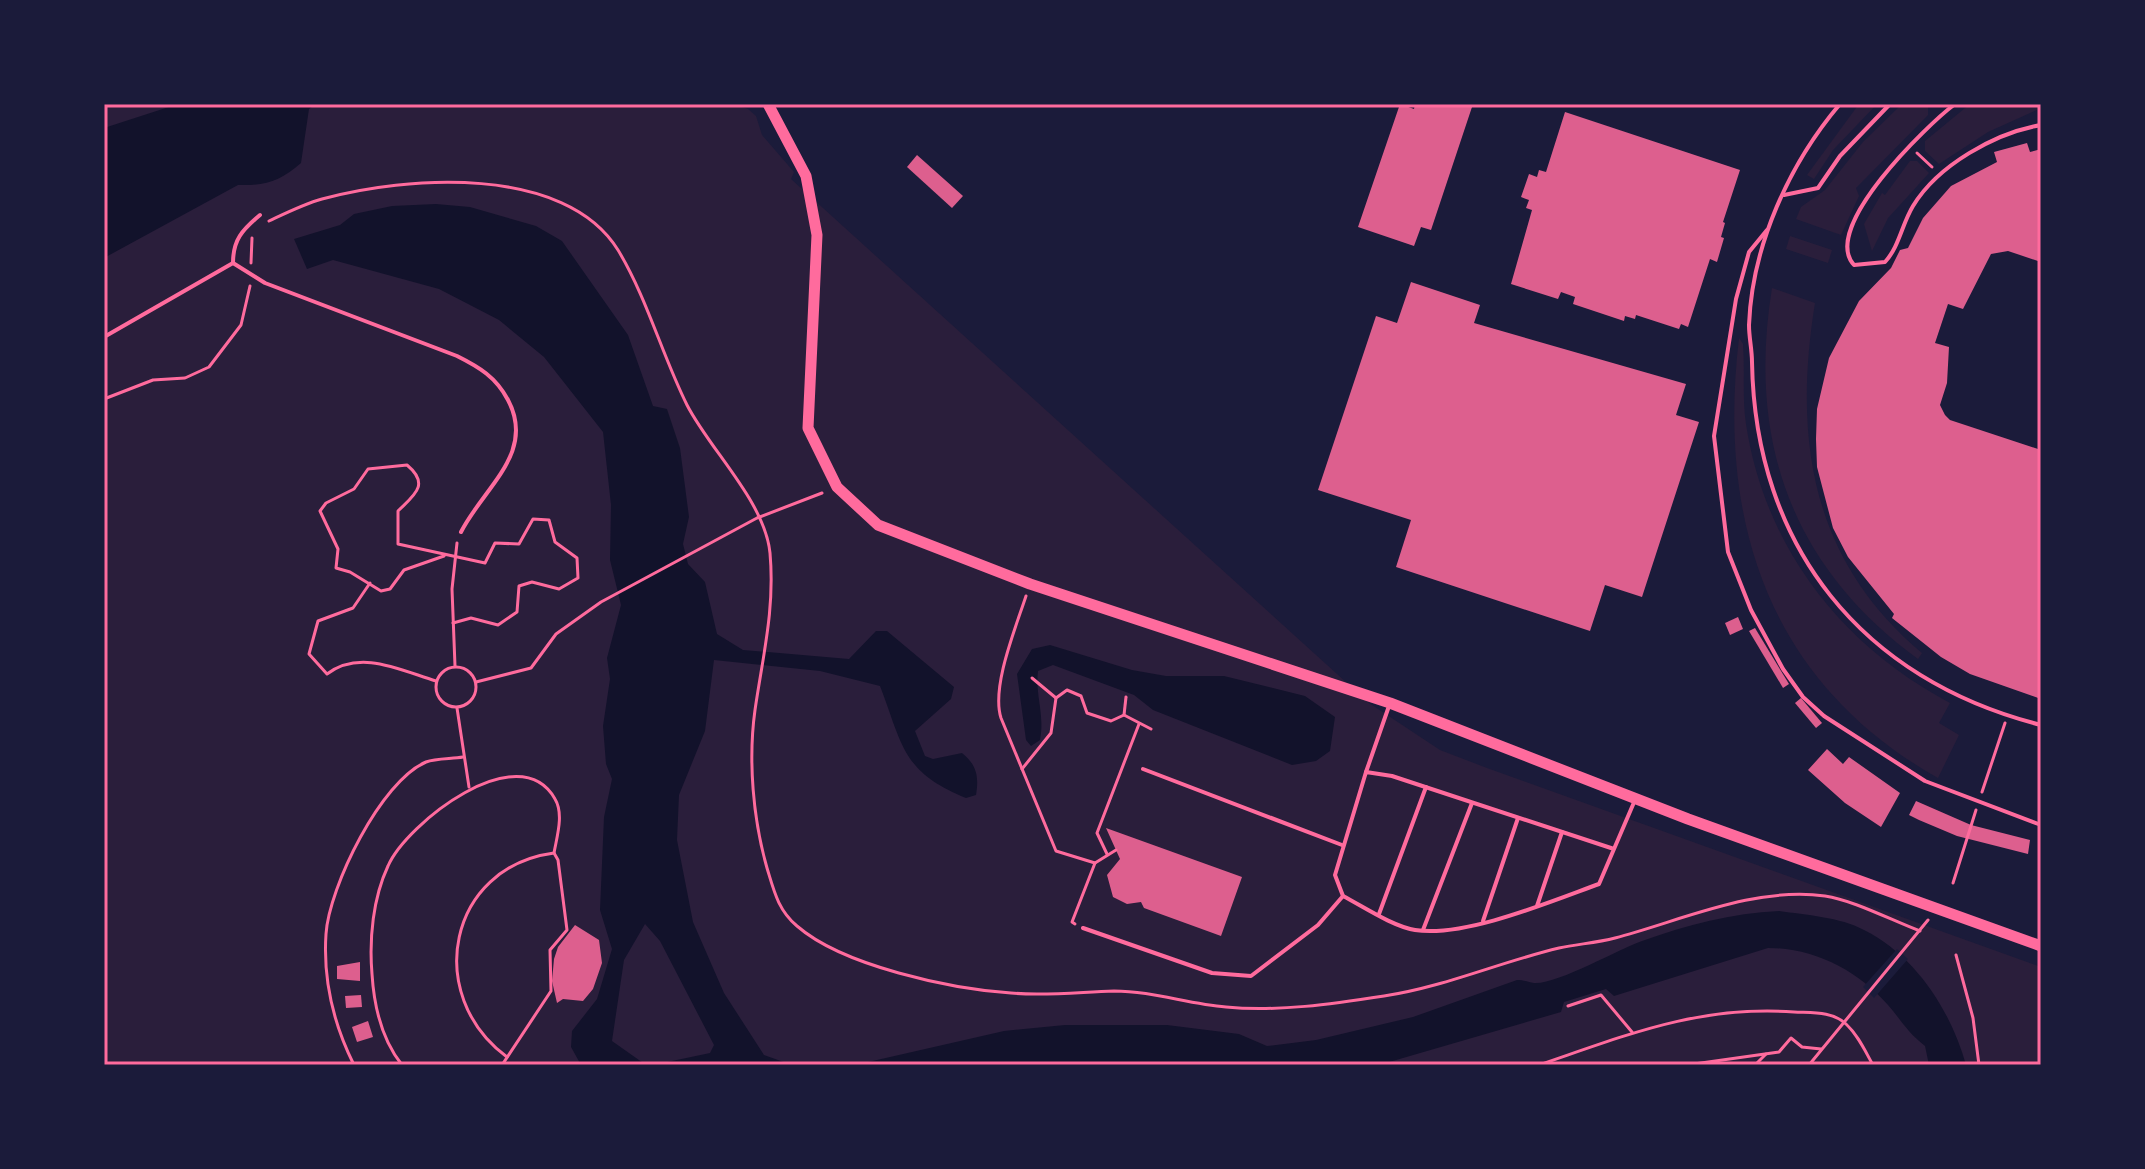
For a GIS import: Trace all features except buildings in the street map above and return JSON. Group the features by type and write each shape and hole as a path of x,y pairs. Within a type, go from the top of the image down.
{"street":[{"path":"768,104 806,176 817,235 808,428 837,487 878,525 1030,584 1390,703 2041,946"}],"lane":[{"path":"1840,104 1803,155 1769,227 1749,322 1752,399 1762,458 1792,538 1840,609 1882,649 1929,682 2008,716 2041,725"},
{"path":"1782,195 1818,188 1840,156 1890,104"},
{"path":"1955,104 1909,145 1883,176 1855,221 1847,252 1854,265 1870,266 1885,262 1915,202 1941,175 2005,135 2041,125"},
{"path":"233,263 233,248 241,230 260,215"},
{"path":"1769,227 1749,252 1736,299 1716,417 1714,456 1728,552 1774,656 1813,707 1916,776 1978,804 2041,825"},
{"path":"233,263 265,283 457,356 483,369 501,387 518,422 518,436 511,457 475,505 461,532"},
{"path":"104,337 233,263"},
{"path":"1390,703 1342,845 1335,875 1343,896 1414,930 1448,930 1537,906 1599,884 1636,797"},
{"path":"1143,769 1342,845"},
{"path":"1366,772 1426,787 1614,849"},
{"path":"1379,914 1426,787"},
{"path":"1423,930 1472,803"},
{"path":"1483,921 1518,818"},
{"path":"1537,906 1562,832"},
{"path":"1083,928 1212,973 1251,976 1318,925 1343,896"}],"path":[{"path":"104,105 112,104"},
{"path":"1909,145 1941,175"},
{"path":"265,223 321,200 375,190 465,182 497,184 530,191 576,211 596,225 616,247 689,409 740,482 769,545 772,619 754,716 754,789 761,846 778,907 800,930 860,960 911,977 1009,993 1117,991 1235,1008 1332,1003 1389,995 1558,948 1610,940 1718,906 1768,898 1826,896 1920,931"},
{"path":"104,399 153,380 185,378 209,367 241,325 251,274 252,231"},
{"path":"444,556 404,570 386,591 336,568 338,549 320,511 326,503 354,489 368,469 407,465 414,470 417,492 415,499 398,511 396,539 404,547 437,551 444,556 485,563 495,543 519,544 533,519 549,520 555,542 577,558 578,578 559,589 532,582 519,586 517,612 498,625 471,618 453,623"},
{"path":"476,682 531,668 556,634 601,602 757,518 837,487"},
{"path":"455,666 453,558 461,532"},
{"path":"370,583 353,608 318,621 309,654 327,674 337,666 367,661 436,681"},
{"path":"1030,584 997,705 1056,851 1095,863"},
{"path":"455,666 469,670 476,682 476,694 469,703 457,708 443,704 435,692 436,681 443,671 455,666"},
{"path":"1032,678 1056,698"},
{"path":"1022,769 1051,733 1056,698 1067,690 1081,696 1087,713 1111,721 1124,715"},
{"path":"1124,715 1126,697"},
{"path":"457,708 469,787"},
{"path":"1124,715 1151,729"},
{"path":"1953,883 2008,716"},
{"path":"1107,856 1097,833 1139,724"},
{"path":"354,1065 343,1044 328,989 326,933 335,892 379,806 426,762 463,757"},
{"path":"402,1065 388,1047 373,992 370,957 375,910 388,864 412,835 469,787 496,780 525,779 545,787 556,800 558,811 554,853 558,860 567,930 550,950 551,991 502,1065"},
{"path":"1083,928 1072,922 1095,863 1116,850"},
{"path":"507,1057 489,1043 471,1021 458,987 455,957 461,927 479,892 502,869 531,856 554,853"},
{"path":"1809,1065 1928,920"},
{"path":"1956,955 1973,1018 1979,1065"},
{"path":"1568,1006 1601,995 1632,1032"},
{"path":"1539,1065 1632,1032 1689,1016 1725,1012 1828,1014 1845,1024 1873,1065"},
{"path":"1687,1065 1779,1052 1791,1038 1802,1047 1821,1049"},
{"path":"1755,1065 1766,1054"}],"shaded area":[{"path":"104,104 733,104 748,109 756,116 762,135 794,172 791,179 1369,703 1440,750 2041,967 2041,1065 104,1065"},
{"path":"178,104 316,104 309,109 301,163 293,169 272,181 238,185 104,258 104,128"},
{"path":"1859,104 1877,104 1833,150 1814,179 1807,175"},
{"path":"1928,104 1928,115 1856,188 1859,196 1841,235 1796,219 1801,207 1825,190 1863,142 1901,105"},
{"path":"1970,104 2038,104 2041,108 1988,132 1939,164 1925,151 1925,141"},
{"path":"1910,161 1917,161 1929,173 1888,218 1872,251 1864,224 1882,193 1885,195"},
{"path":"436,204 470,207 536,226 562,241 628,335 653,406 667,409 680,448 689,517 683,544 688,564 705,582 717,634 743,650 849,659 876,631 887,631 954,687 951,699 915,731 925,756 933,759 962,753 971,762 977,777 976,795 966,798 929,778 917,767 900,741 880,686 820,671 714,660 705,731 679,795 677,840 693,922 724,993 764,1055 792,1065 653,1065 710,1053 714,1045 660,941 645,924 624,960 612,1041 646,1065 581,1065 571,1047 572,1031 597,999 612,949 600,910 604,817 612,779 606,764 603,726 610,679 607,658 621,605 610,560 611,505 603,432 544,357 499,320 439,289 333,260 307,269 294,239 340,225 354,214 392,206"},
{"path":"1790,236 1832,250 1828,263 1786,249"},
{"path":"1772,288 1815,303 1807,402 1810,449 1819,494 1834,537 1855,578 1885,617 1922,653 1918,659 1875,623 1839,584 1810,542 1788,496 1774,448 1767,398 1766,344"},
{"path":"1739,338 1743,344 1746,424 1756,469 1771,512 1790,551 1814,588 1843,622 1875,652 1950,703 1939,723 1959,735 1938,778 1880,739 1833,695 1795,646 1767,592 1748,534 1737,472 1734,406"},
{"path":"1050,645 1132,670 1166,676 1224,676 1305,696 1335,717 1330,751 1316,761 1292,765 1153,710 1134,695 1053,665 1038,671 1041,730 1040,740 1031,746 1026,740 1017,674 1032,649"},
{"path":"1779,911 1844,922 1864,930 1900,954 1941,1005 1966,1065 1929,1065 1925,1046 1888,1005 1863,981 1834,963 1802,952 1768,948 1614,996 1606,989 1564,1002 1561,1012 1379,1065 855,1065 1004,1031 1065,1025 1167,1025 1239,1034 1267,1046 1316,1040 1413,1017 1517,980 1544,982 1642,941 1693,925 1744,914"}],"pier":[{"path":"1897,949 1908,959 1874,998 1863,987"}]}
